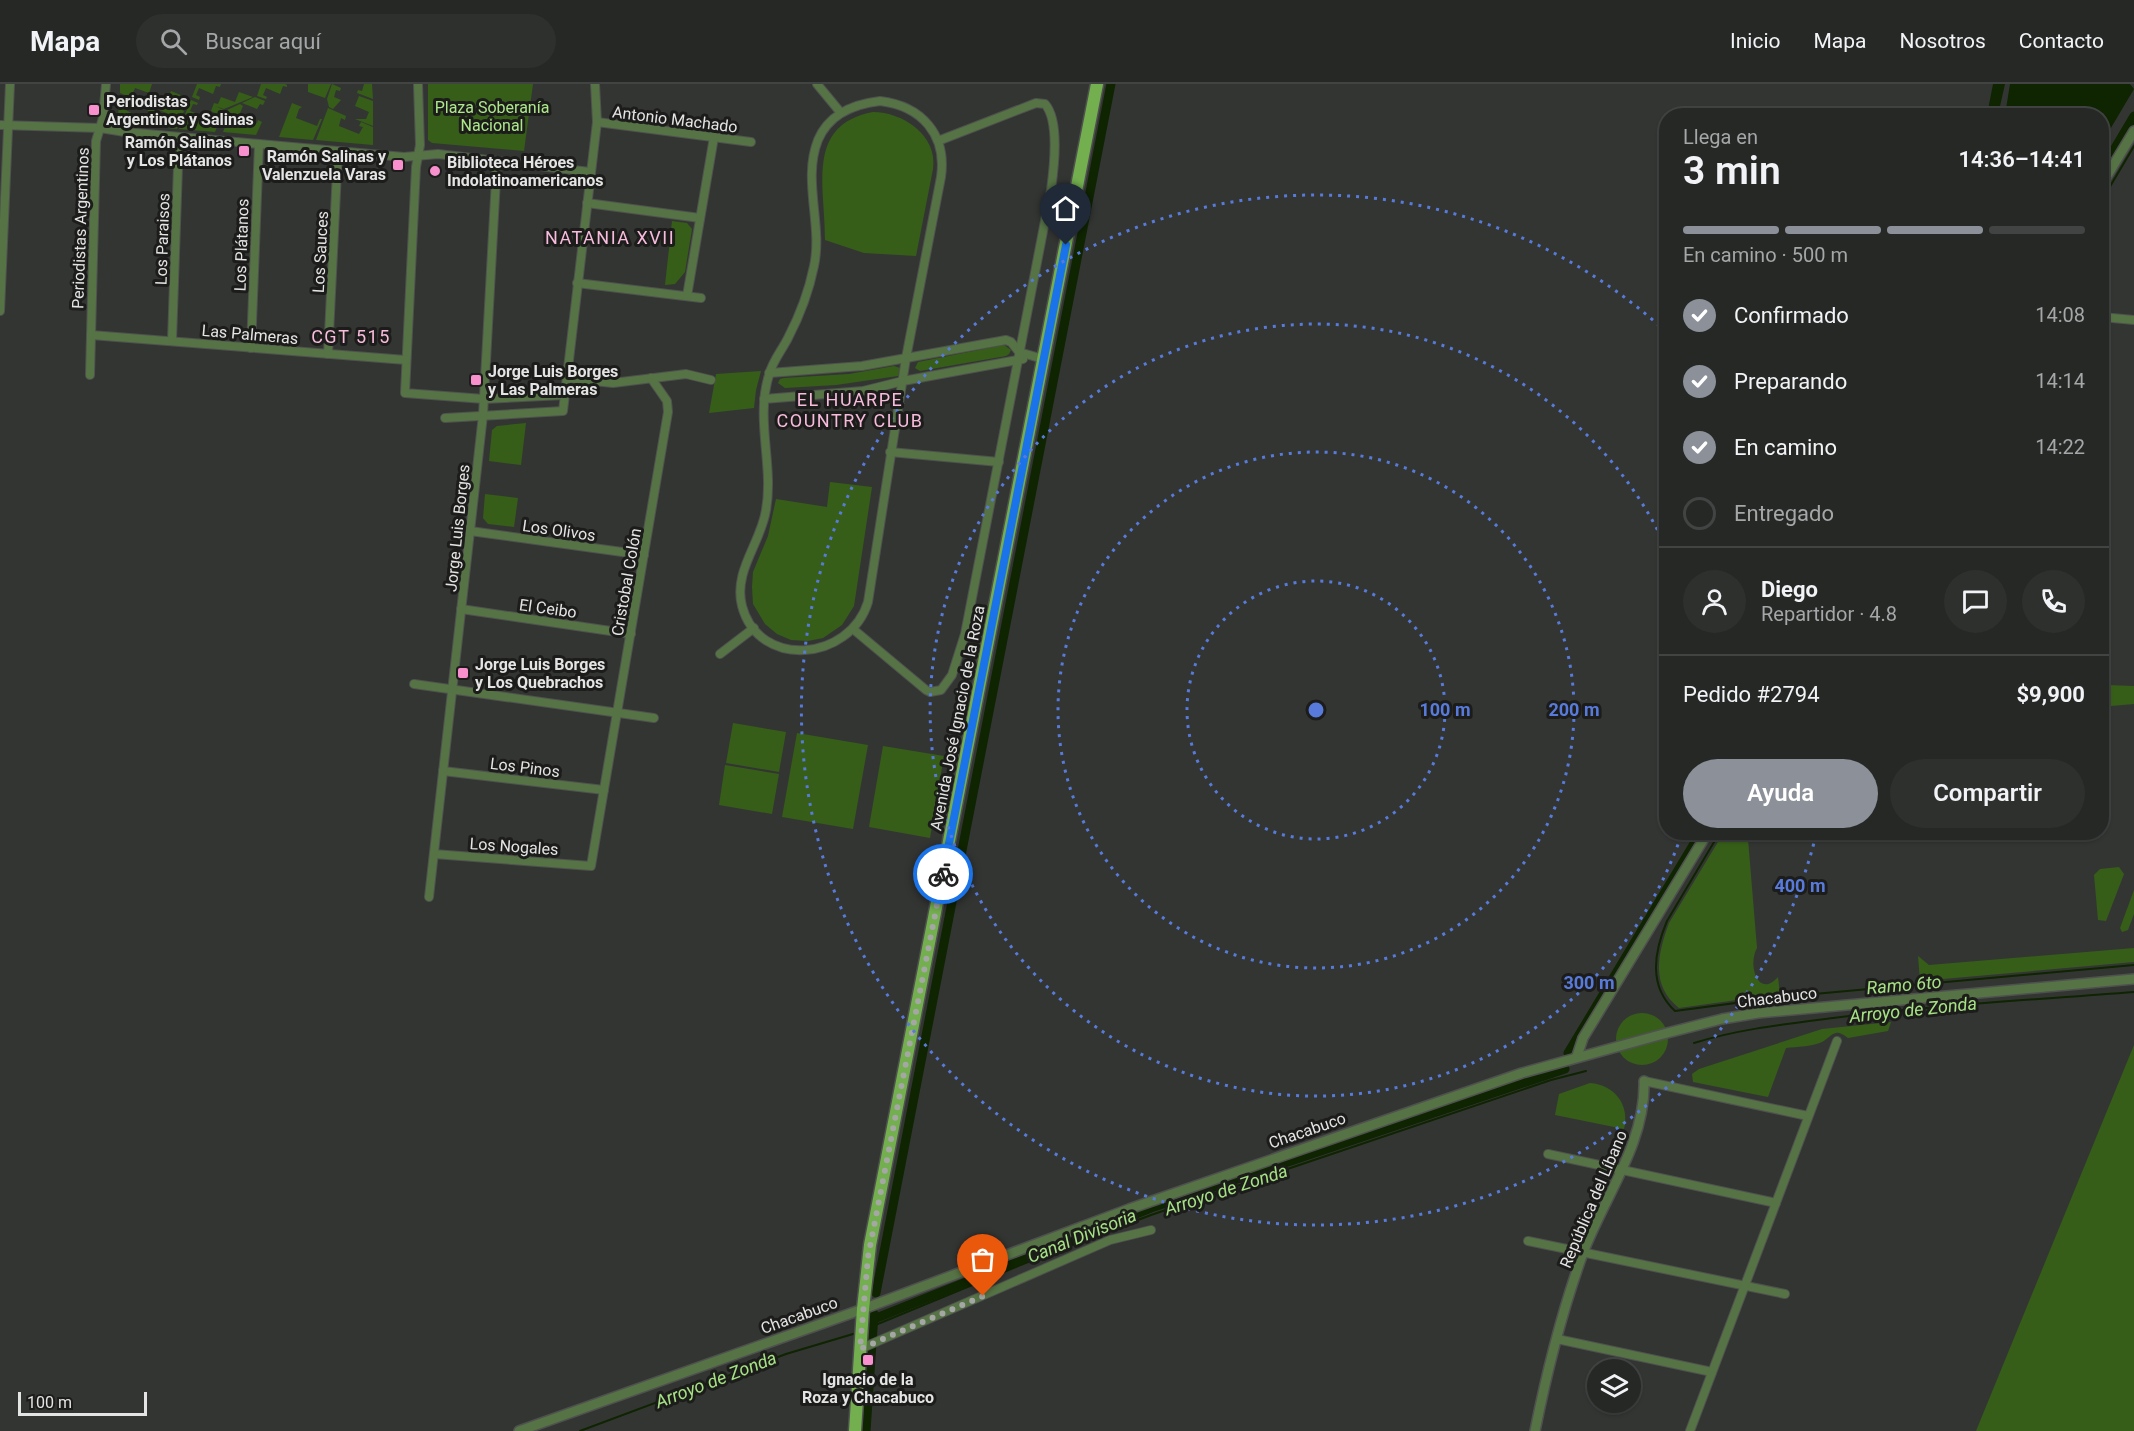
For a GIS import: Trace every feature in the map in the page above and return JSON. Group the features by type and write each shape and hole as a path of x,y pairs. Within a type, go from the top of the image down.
{"main road":[{"name":"Avenida José Ignacio de la Roza","path":"855,1431 868,1346 863,1309 873,1234 1038,359 1097,84"}],"street":[{"path":"0,311 4,124 10,84"},
{"name":"Periodistas Argentinos","path":"90,375 96,141 104,111 106,84"},
{"path":"418,84 419,155 416,167 405,393 484,399 564,395"},
{"path":"445,418 562,411 597,123 595,84"},
{"path":"817,84 841,113"},
{"path":"880,101 901,105 924,119 938,141 943,158 941,177 906,358 868,602 864,615 853,629 834,644 805,651 779,647 768,641 754,628 742,605 741,585 745,566 763,526 766,510 768,487 764,399 769,373 807,294 816,252 812,164 819,139 825,129 841,113 861,103 880,101"},
{"path":"853,629 926,690 941,690 956,665 966,634 1053,174 1054,141 1050,112 1045,104 1036,103 938,141"},
{"name":"Antonio Machado","path":"597,123 751,142"},
{"path":"4,124 100,128 404,157 438,154 590,172"},
{"path":"2109,172 2134,131"},
{"name":"Los Paraisos","path":"172,341 179,137"},
{"path":"687,296 714,137"},
{"name":"Los Plátanos","path":"251,348 259,144"},
{"name":"Los Sauces","path":"328,354 338,151"},
{"name":"Jorge Luis Borges","path":"429,897 483,415 497,161"},
{"path":"586,203 700,218"},
{"path":"577,283 701,297"},
{"path":"2109,318 2134,320"},
{"name":"Las Palmeras","path":"91,334 406,360"},
{"path":"769,373 844,368 1006,340 1011,342 1019,356"},
{"path":"764,399 863,391 1019,356 1038,359"},
{"path":"566,378 614,382 686,374 711,380"},
{"name":"Cristobal Colón","path":"591,866 669,407 651,378"},
{"path":"890,452 999,462"},
{"name":"Los Olivos","path":"470,531 644,555"},
{"name":"El Ceibo","path":"461,609 631,634"},
{"path":"720,654 754,628"},
{"path":"414,684 654,718"},
{"name":"Los Pinos","path":"443,771 604,790"},
{"path":"1577,1056 1583,1038 1703,840"},
{"name":"Los Nogales","path":"434,854 591,866"},
{"name":"Chacabuco","path":"519,1431 863,1309 1278,1156 1577,1056 1713,1021 1758,1013 2134,979"},
{"path":"1690,1431 1837,1041"},
{"path":"1644,1082 1808,1116"},
{"name":"República del Líbano","path":"1536,1431 1545,1380 1584,1252 1641,1119 1645,1101 1644,1082"},
{"path":"1548,1154 1776,1203"},
{"path":"868,1346 1110,1240 1151,1230"},
{"path":"1528,1241 1785,1294"},
{"path":"1557,1339 1712,1372"}],"green space":[{"path":"120,84 152,84 149,93 135,88 132,95 134,99 120,93"},
{"path":"197,84 221,84 220,87 216,86 213,94 199,88 196,95 200,97 199,100 192,97"},
{"path":"261,84 285,84 287,87 283,86 280,94 266,88 263,95 267,97 266,99 257,96"},
{"path":"308,84 331,84 325,98 308,92"},
{"path":"332,84 341,88 340,91 336,90 334,97 341,100 333,109 329,107 327,99"},
{"path":"364,84 372,84 373,99 357,93 358,90 362,91"},
{"name":"Plaza Soberanía Nacional","path":"428,84 533,84 524,151 432,143 428,140"},
{"path":"171,91 183,96 178,108 184,111 181,119 152,107 156,96 170,102 173,95"},
{"path":"239,92 253,97 224,109 215,106 224,110 215,132 179,129 191,100 198,103 193,104 190,111 198,114 197,117 212,120 215,113 211,111 214,103 218,104 221,97 235,102"},
{"path":"119,96 133,101 132,104 128,103 126,110 133,116 147,119 150,112 148,108 181,121 177,129 123,124 118,119"},
{"path":"359,96 373,101 373,126 355,119 366,119 369,112 355,106"},
{"path":"255,97 265,101 257,109 242,103"},
{"path":"292,103 302,107 296,118 317,126 322,119 313,140 279,137"},
{"path":"240,104 243,106 240,113 243,117 257,123 258,120 262,122 256,135 223,132 231,113 225,111"},
{"path":"328,108 346,116 345,120 341,118 339,126 359,134 363,127 359,126 361,122 373,127 373,145 316,140"},
{"path":"873,112 895,116 906,121 924,136 930,146 933,169 916,256 864,253 825,240 822,181 828,145 837,130 851,119"},
{"path":"672,221 687,223 692,229 685,272 675,284 665,285"},
{"path":"1004,345 1011,350 1006,356 920,371 915,368 918,362"},
{"path":"894,366 900,368 898,376 836,385 785,388 778,383 784,378 849,374"},
{"path":"761,371 754,408 709,413 716,374"},
{"path":"526,423 521,465 489,461 492,430 497,426"},
{"path":"830,482 872,487 854,606 842,625 823,638 808,641 791,640 777,634 765,624 753,604 753,572 768,536 776,499 827,507"},
{"path":"485,494 518,498 514,527 488,524 483,518"},
{"path":"2109,685 2134,686 2134,704 2109,704"},
{"path":"733,723 786,732 779,772 726,763"},
{"path":"797,733 868,745 853,829 782,817"},
{"path":"883,746 944,756 930,838 869,827"},
{"path":"725,765 779,774 772,814 719,805"},
{"path":"1719,840 1748,840 1757,948 1754,955 1754,971 1760,982 1765,984 1771,983 1778,977 1780,994 1679,1008 1670,999 1660,979 1660,957 1669,923"},
{"path":"2119,867 2124,874 2106,921 2098,920 2094,875 2100,869"},
{"path":"2134,890 2134,914 2128,930 2122,932 2120,928"},
{"path":"2134,948 2134,962 1920,981 1918,956 1929,965"},
{"path":"1642,1013 1656,1017 1664,1025 1668,1039 1664,1053 1656,1061 1642,1065 1628,1061 1620,1053 1616,1039 1620,1025 1628,1017"},
{"path":"1891,1022 1888,1031 1848,1038 1837,1033 1819,1043 1786,1048 1768,1097 1693,1082 1692,1074 1699,1069 1822,1029"},
{"path":"2134,1045 2134,1431 1976,1431"},
{"path":"1590,1083 1606,1088 1618,1097 1625,1112 1624,1129 1555,1115 1559,1094"}],"shaded area":[{"path":"1993,84 2005,84 2000,108 1988,108"},
{"path":"2010,84 2130,84 2134,89 2109,131 2109,108 2006,108"}],"waterway":[{"path":"876,1293 1111,84"},
{"name":"Canal Divisoria","path":"2109,158 2134,116"},
{"path":"2109,188 2134,146"},
{"name":"Canal Divisoria","path":"1568,1053 1696,840"},
{"name":"Ramo 6to","path":"1715,840 1667,921 1659,945 1657,980 1666,1001 1675,1011 1781,997 2134,965"},
{"name":"Arroyo de Zonda","path":"1694,1043 1728,1034 1798,1022 1871,1013 2134,992"},
{"name":"Canal Divisoria","path":"874,1319 1151,1208 1565,1069"},
{"name":"Arroyo de Zonda","path":"873,1326 1033,1260 1151,1215 1551,1080 1586,1071"},
{"path":"866,1431 874,1314"},
{"name":"Arroyo de Zonda","path":"580,1431 786,1354 853,1334"}],"way so far":[{"path":"943,874 868,1257 860,1349 983,1296"}],"place":[{"name":"Periodistas Argentinos y Salinas","path":"94,110"},
{"name":"Ramón Salinas y Los Plátanos","path":"244,151"},
{"name":"Ramón Salinas y Valenzuela Varas","path":"398,165"},
{"name":"Biblioteca Héroes Indolatinoamericanos","path":"435,171"},
{"name":"Jorge Luis Borges y Las Palmeras","path":"476,380"},
{"name":"Jorge Luis Borges y Los Quebrachos","path":"463,673"},
{"name":"Ignacio de la Roza y Chacabuco","path":"868,1360"}],"district":[{"name":"NATANIA XVII","path":"610,238"},
{"name":"CGT 515","path":"351,337"},
{"name":"EL HUARPE COUNTRY CLUB","path":"850,410"}],"route":[{"path":"943,874 1066,245"}]}
